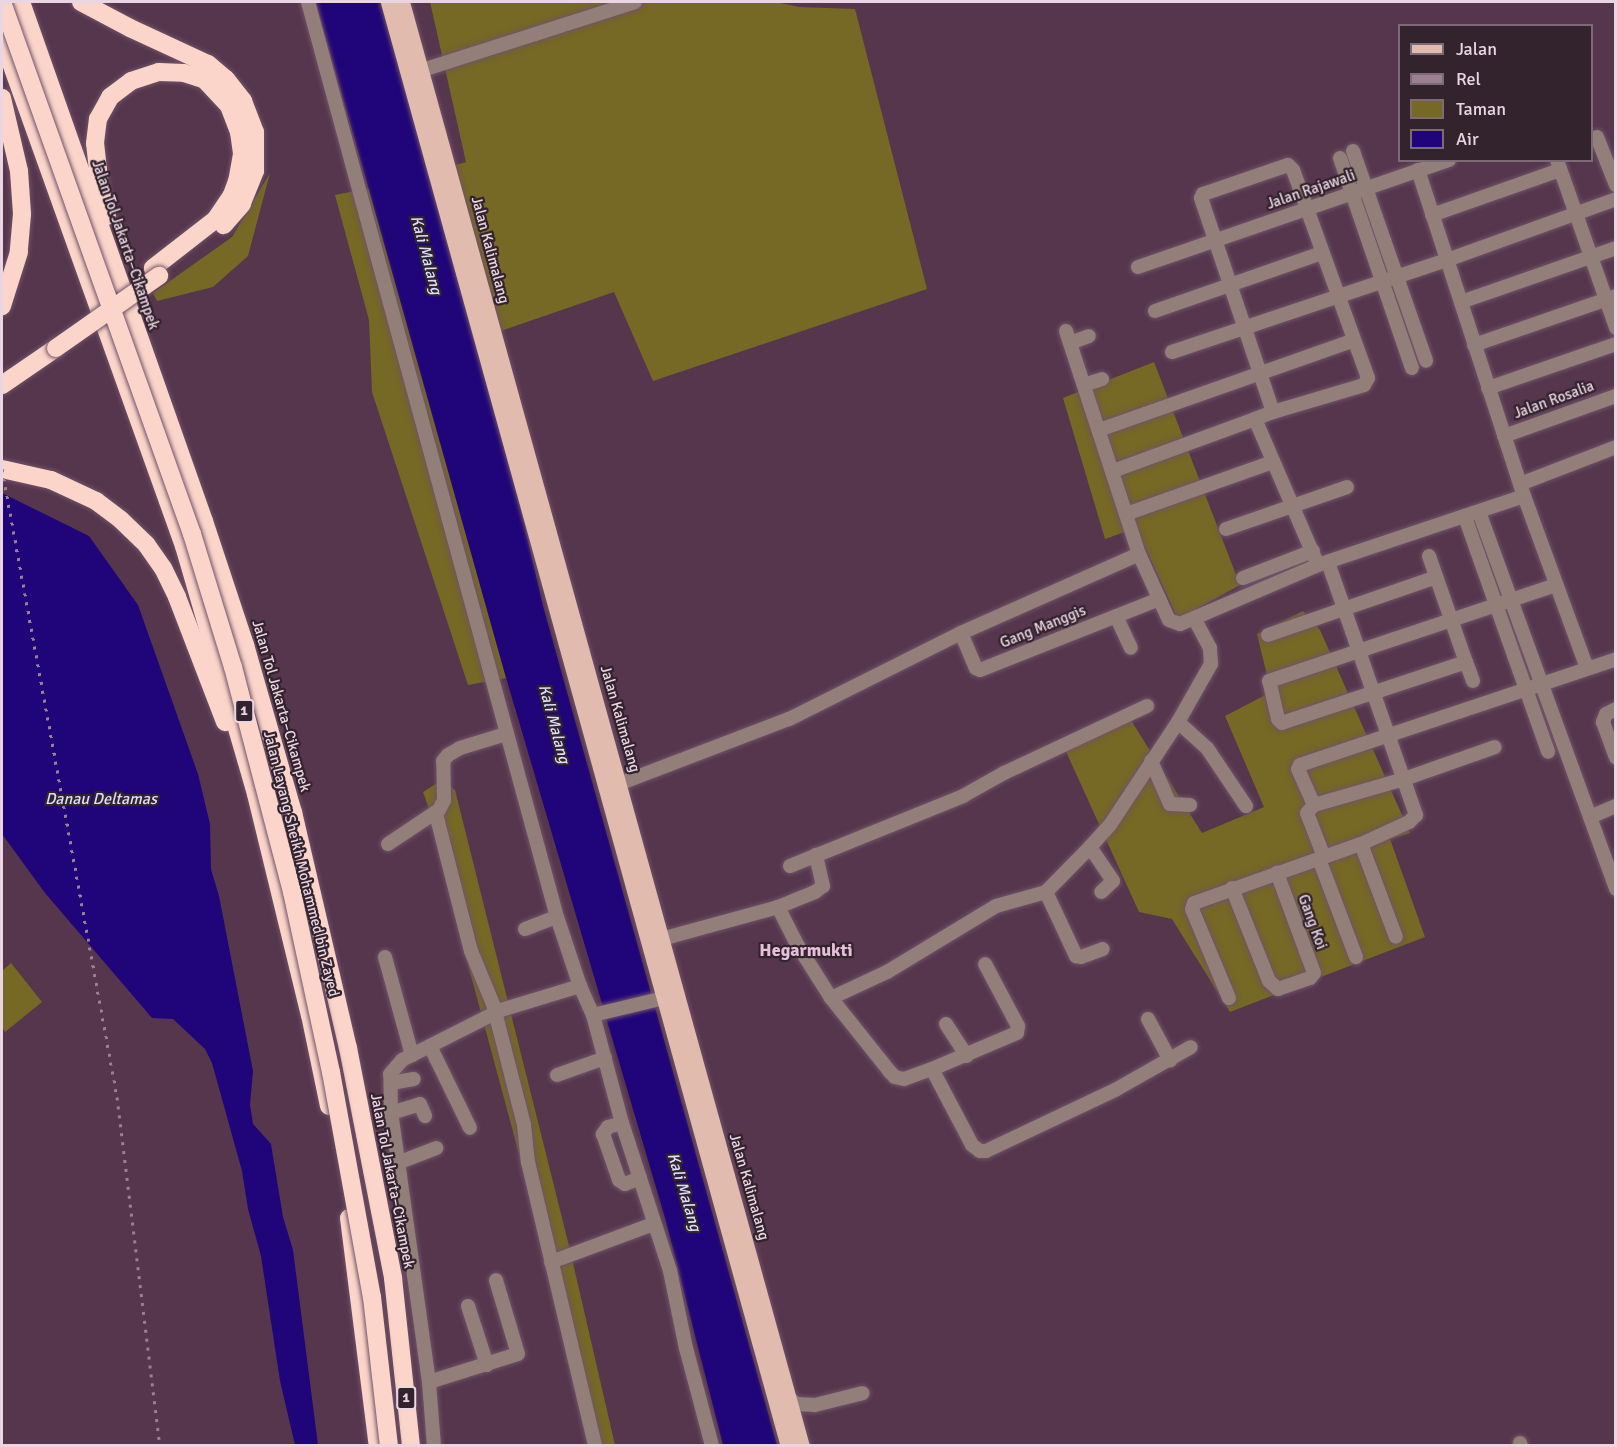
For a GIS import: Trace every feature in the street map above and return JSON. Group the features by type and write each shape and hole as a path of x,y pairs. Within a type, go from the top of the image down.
{"highway":[{"name":"Jalan Layang Sheikh Mohammed bin Zayed","path":"2,2 188,523 233,667 292,892 331,1072 372,1297 389,1446"},
{"name":"Jalan Layang Sheikh Mohammed bin Zayed","path":"13,2 106,264 240,665 298,887 338,1063 379,1289 398,1446"},
{"name":"Jalan Tol Jakarta–Cikampek","path":"21,2 204,522 248,656 314,893 348,1048 393,1278 411,1446"},
{"path":"2,385 53,343 213,235 242,204 255,171 257,153 251,119 236,91 208,64 130,28 81,2"},
{"name":"1","path":"2,38 184,546 261,813 310,1015 342,1169 360,1285 378,1446"},
{"path":"156,272 216,219 232,195 241,166 241,141 228,106 205,80 184,72 159,72 143,75 118,90 104,106 99,119 95,154 112,236 200,490 204,522"},
{"path":"2,98 19,171 22,214 19,252 2,306"},
{"path":"2,371 53,343"},
{"path":"2,469 51,480 96,501 121,520 153,554 177,597 261,813"}],"main road":[{"name":"Jalan Kalimalang","path":"388,2 415,72"},
{"name":"Jalan Kalimalang","path":"402,2 415,72 783,1401 788,1446"},
{"name":"Jalan Kalimalang","path":"655,941 658,999 783,1401 802,1446"}],"street":[{"path":"308,2 557,917 580,986 598,1014 605,1058 622,1123 670,1271 686,1348 712,1446"},
{"path":"415,72 635,2"},
{"path":"1598,137 1616,185"},
{"path":"1353,151 1426,361"},
{"path":"1340,158 1412,368"},
{"name":"Jalan Rajawali","path":"1138,267 1443,162"},
{"path":"1113,471 1273,412 1366,383 1368,375 1308,209 1293,170 1288,165 1202,196 1229,285 1273,412"},
{"path":"1432,215 1559,165 1591,258 1610,298 1616,328"},
{"path":"1418,170 1522,490 1587,668"},
{"path":"1172,352 1447,260 1616,199"},
{"path":"1461,302 1616,248"},
{"path":"1155,311 1322,253"},
{"path":"1474,345 1610,298"},
{"path":"1089,336 1068,337 1139,554 1169,620 1174,624 1194,618 1323,564 1479,512 1616,447"},
{"path":"1098,430 1354,340"},
{"path":"1488,388 1616,344"},
{"path":"1084,385 1102,379"},
{"name":"Jalan Rosalia","path":"1504,436 1616,396"},
{"path":"1229,998 1192,907 1194,903 1361,844 1415,818 1416,812 1344,610 1323,564 1313,551 1255,419"},
{"path":"1126,514 1272,462"},
{"path":"1226,529 1347,487"},
{"path":"1479,512 1616,889"},
{"path":"1465,517 1548,752"},
{"path":"1243,578 1313,551"},
{"path":"613,787 789,719 961,633 1139,554"},
{"path":"1429,556 1473,681"},
{"path":"1268,635 1436,577"},
{"path":"1466,662 1282,723 1278,720 1270,679 1359,652 1494,604 1556,585"},
{"name":"Gang Manggis","path":"961,633 976,668 980,670 1159,599"},
{"path":"1116,616 1131,648"},
{"path":"831,998 887,972 996,906 1046,892 1090,847 1110,825 1178,722 1211,664 1210,648 1194,618"},
{"path":"1314,806 1298,769 1300,765 1616,659"},
{"path":"790,866 963,796 1004,773 1147,706"},
{"path":"1616,710 1606,714 1603,719 1616,758"},
{"path":"1178,722 1207,748 1246,806"},
{"path":"388,844 436,814 444,800 442,768 448,755 460,748 506,734"},
{"path":"1356,957 1307,813 1314,806 1404,779 1495,747"},
{"path":"1151,761 1170,804 1190,806"},
{"path":"1590,817 1616,806"},
{"path":"436,814 471,951 493,1004 524,1125 528,1162 596,1446"},
{"path":"1361,844 1396,937"},
{"path":"1090,847 1113,881 1101,892"},
{"path":"655,941 778,907 815,892 823,886 816,855"},
{"name":"Gang Koi","path":"1232,888 1269,981 1278,989 1310,978 1314,973 1277,873"},
{"path":"1046,892 1076,956 1081,957 1103,949"},
{"path":"778,907 795,941 831,998 895,1077 904,1079 967,1056 1015,1035 1018,1029 985,964"},
{"path":"525,929 557,917"},
{"path":"385,957 412,1055"},
{"path":"434,1446 429,1382 400,1162 391,1113 392,1070 402,1060 494,1014 580,986"},
{"path":"598,1014 658,999"},
{"path":"1148,1019 1170,1060"},
{"path":"946,1024 967,1056"},
{"path":"430,1046 470,1128"},
{"path":"932,1069 975,1149 986,1151 1115,1090 1191,1047"},
{"path":"557,1075 605,1058"},
{"path":"391,1083 414,1079"},
{"path":"391,1113 420,1104 425,1116"},
{"path":"622,1123 608,1127 603,1134 619,1180 625,1184 640,1178"},
{"path":"400,1162 436,1148"},
{"path":"551,1262 653,1224"},
{"path":"429,1382 518,1354 496,1280"},
{"path":"468,1306 487,1365"},
{"path":"783,1401 815,1405 863,1393"}],"green space":[{"path":"430,2 776,2 800,7 855,9 927,289 653,381 614,292 483,337 435,171 466,162"},
{"path":"270,173 248,256 213,287 157,301 153,293 232,237"},
{"path":"370,188 506,678 468,685 372,392 369,320 335,195"},
{"path":"1154,362 1240,585 1178,619 1136,528 1105,539 1063,398"},
{"path":"1303,611 1320,630 1410,833 1390,839 1425,937 1230,1012 1172,919 1139,912 1063,745 1127,714 1202,833 1264,807 1225,716 1271,692 1257,634"},
{"path":"442,780 455,790 570,1250 615,1445 589,1445 540,1232 452,905 433,820 423,792"},
{"path":"11,963 42,1002 5,1032 2,1027 2,971"}],"water":[{"name":"Kali Malang","path":"316,2 388,2 481,338 543,606 777,1445 723,1445 665,1218 505,674"},
{"name":"Danau Deltamas","path":"2,493 89,536 138,605 198,774 210,824 211,869 219,896 253,1071 250,1105 253,1124 271,1144 283,1217 293,1250 318,1445 295,1445 280,1381 261,1256 248,1209 242,1171 212,1063 205,1049 173,1019 152,1018 45,893 2,834"}],"railway":[{"path":"2,469 117,1097 160,1446"}],"district":[{"name":"Hegarmukti","path":"806,950"}]}
